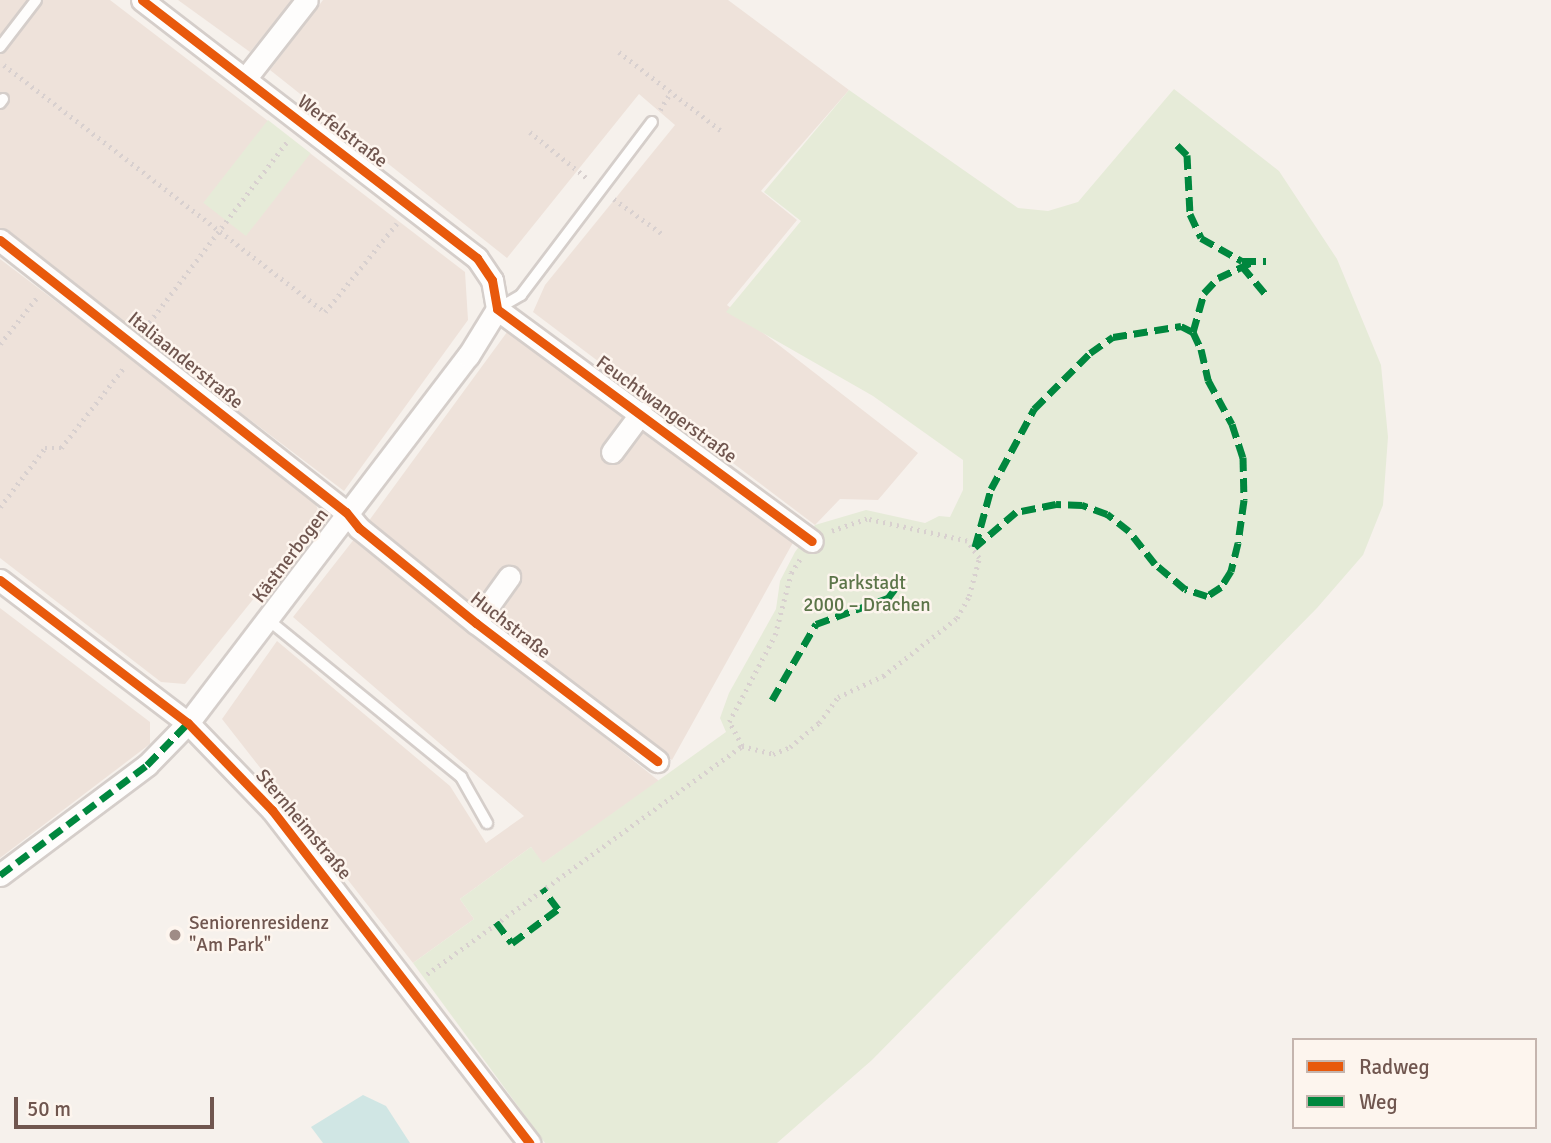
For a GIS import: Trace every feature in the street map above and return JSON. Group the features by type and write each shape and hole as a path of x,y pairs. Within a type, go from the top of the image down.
{"street":[{"name":"Werfelstraße","path":"142,0 477,258 492,280 497,309"},
{"path":"245,79 307,0"},
{"name":"Italiaanderstraße","path":"0,240 346,512"},
{"name":"Feuchtwangerstraße","path":"497,309 812,541"},
{"name":"Kästnerbogen","path":"0,876 147,765 188,723 346,512 468,356 497,309"},
{"name":"Feuchtwangerstraße","path":"612,452 641,413"},
{"name":"Huchstraße","path":"346,512 359,528 476,623 657,761"},
{"name":"Huchstraße","path":"476,623 509,577"},
{"name":"Sternheimstraße","path":"0,580 188,723 272,810 528,1143"}],"lane":[{"path":"0,47 36,0"},
{"path":"497,309 522,295 652,122"},
{"path":"266,618 461,777 487,823"}],"path":[{"path":"620,52 723,132"},
{"path":"0,62 325,312 410,206"},
{"path":"0,507 45,448 61,448 301,123"},
{"path":"530,132 601,190 664,235"},
{"path":"0,344 51,279"},
{"path":"867,519 967,541 979,558 969,596 957,618 920,652 883,676 838,697 819,723 790,747 773,754 742,746 729,722 775,635 791,573 812,541 842,525 867,519"},
{"path":"410,987 742,746"}],"shaded area":[{"path":"0,0 110,0 465,272 468,320 344,491 0,230"},
{"path":"178,0 292,0 250,52"},
{"path":"323,0 728,0 849,90 761,191 797,220 727,305 918,453 878,500 840,499 815,525 533,312 545,285 675,125 639,94 507,258 270,70"},
{"path":"0,259 313,496 320,516 185,684 161,682 0,558"},
{"path":"510,328 680,460 795,539 672,760 368,522"},
{"path":"355,538 659,781 542,864 531,847 460,899 474,919 413,963 222,719 277,641 450,786 486,843 524,816 293,617"},
{"path":"0,608 150,722 150,744 0,858"},
{"path":"363,1095 386,1106 410,1143 323,1143 311,1127"}],"green space":[{"name":"Parkstadt 2000 – Drachen","path":"1174,89 1279,171 1337,259 1381,365 1388,437 1383,505 1363,555 1317,608 872,1060 777,1143 545,1143 413,963 474,919 460,899 531,847 543,863 726,732 720,718 729,693 776,609 780,581 795,552 815,525 866,510 925,523 939,516 950,517 963,490 963,460 873,396 726,312 801,221 764,192 849,90 1018,208 1048,211 1078,202"},
{"path":"268,120 311,153 246,236 203,203"}],"marked path":[{"path":"1177,145 1187,155 1190,214 1201,238 1242,261 1266,261"},
{"path":"1193,332 1204,293 1218,278 1252,262"},
{"path":"1242,266 1267,296"},
{"path":"1181,326 1193,332 1201,349 1208,380 1232,424 1243,457 1244,500 1238,543 1231,571 1221,587 1207,596 1185,589 1155,564 1129,531 1107,514 1082,505 1056,504 1016,512 975,547 991,489 1034,409 1090,353 1113,337 1181,326"},
{"path":"772,700 816,624 888,598 904,577"},
{"path":"0,875 147,765 188,723"},
{"path":"496,922 512,943 558,909 542,888"}],"cycle path":[{"path":"142,0 477,258 492,280 497,309 812,541"},
{"path":"0,240 346,512 359,528 476,623 657,761"},
{"path":"0,580 188,723 272,810 529,1143"}],"place":[{"name":"Seniorenresidenz \"Am Park\"","path":"175,935"}]}
